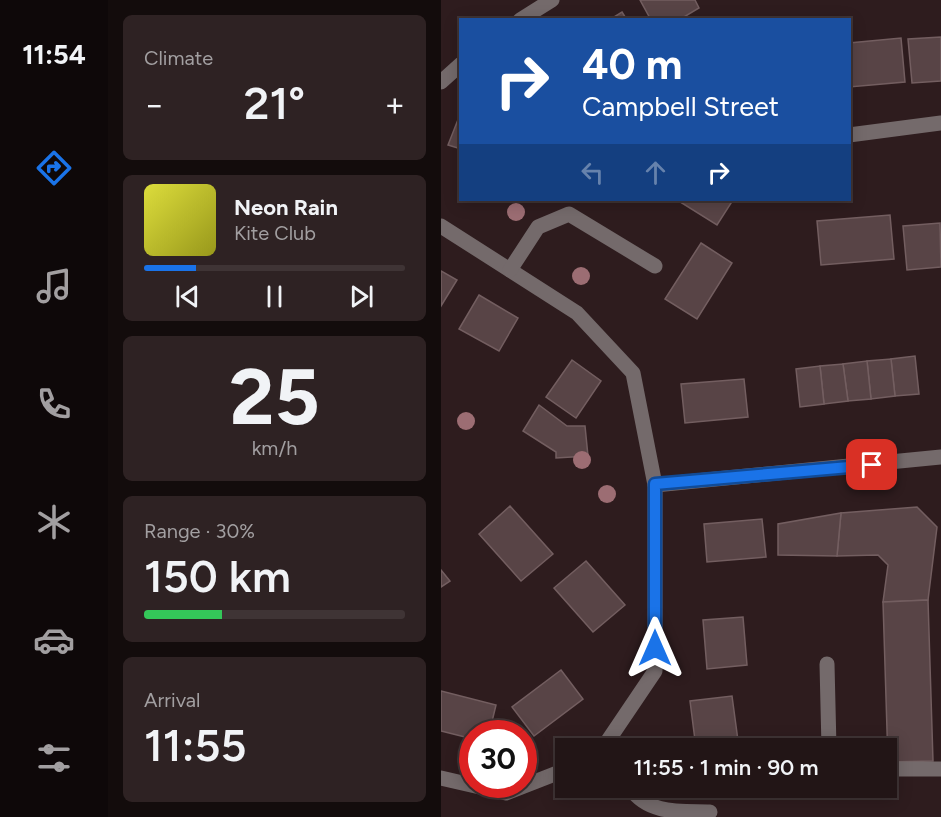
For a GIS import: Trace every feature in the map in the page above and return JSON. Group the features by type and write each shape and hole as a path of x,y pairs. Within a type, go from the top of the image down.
{"street":[{"path":"523,18 552,0"},
{"path":"441,82 459,66"},
{"path":"851,135 941,123"},
{"path":"510,270 538,227 569,214 655,266"},
{"path":"441,226 577,313 633,373 655,484 655,671 610,738"},
{"path":"655,484 941,457"},
{"path":"827,664 829,738"},
{"path":"897,769 941,769"},
{"path":"441,778 506,793 555,774"},
{"path":"637,798 659,810 710,812"}],"building":[{"path":"640,0 695,0 699,8 682,18 650,18"},
{"path":"622,12 626,18 612,18"},
{"path":"941,37 941,81 912,83 908,39"},
{"path":"901,38 905,82 851,87 851,43"},
{"path":"459,117 459,148 448,145"},
{"path":"679,201 732,201 717,225"},
{"path":"890,215 894,259 821,265 817,221"},
{"path":"940,223 941,267 907,270 903,226"},
{"path":"701,243 732,263 697,319 665,299"},
{"path":"441,271 457,280 441,306"},
{"path":"479,295 518,318 499,351 459,329"},
{"path":"915,356 919,394 895,396 891,359"},
{"path":"891,359 895,396 871,399 867,361"},
{"path":"572,360 601,381 576,418 546,397"},
{"path":"867,361 871,399 848,401 843,364"},
{"path":"843,364 848,401 824,404 820,366"},
{"path":"820,366 824,404 800,407 796,369"},
{"path":"744,379 748,417 685,423 681,384"},
{"path":"539,405 567,426 585,426 588,456 556,458 556,452 523,431"},
{"path":"510,506 553,554 521,581 479,534"},
{"path":"917,507 937,527 928,600 883,602 888,565 878,555 837,556 841,513"},
{"path":"841,513 837,556 778,555 778,524"},
{"path":"762,519 766,557 707,562 704,524"},
{"path":"586,561 625,605 593,632 554,588"},
{"path":"441,570 450,581 441,587"},
{"path":"928,600 933,761 897,762 897,738 887,738 883,602"},
{"path":"743,617 747,665 707,669 703,620"},
{"path":"561,670 583,699 537,734 537,720 522,720 512,707"},
{"path":"441,691 496,705 492,720 459,720 459,736 441,731"},
{"path":"732,696 738,738 695,738 690,701"}],"route":[{"path":"655,648 655,484 872,465"}]}
